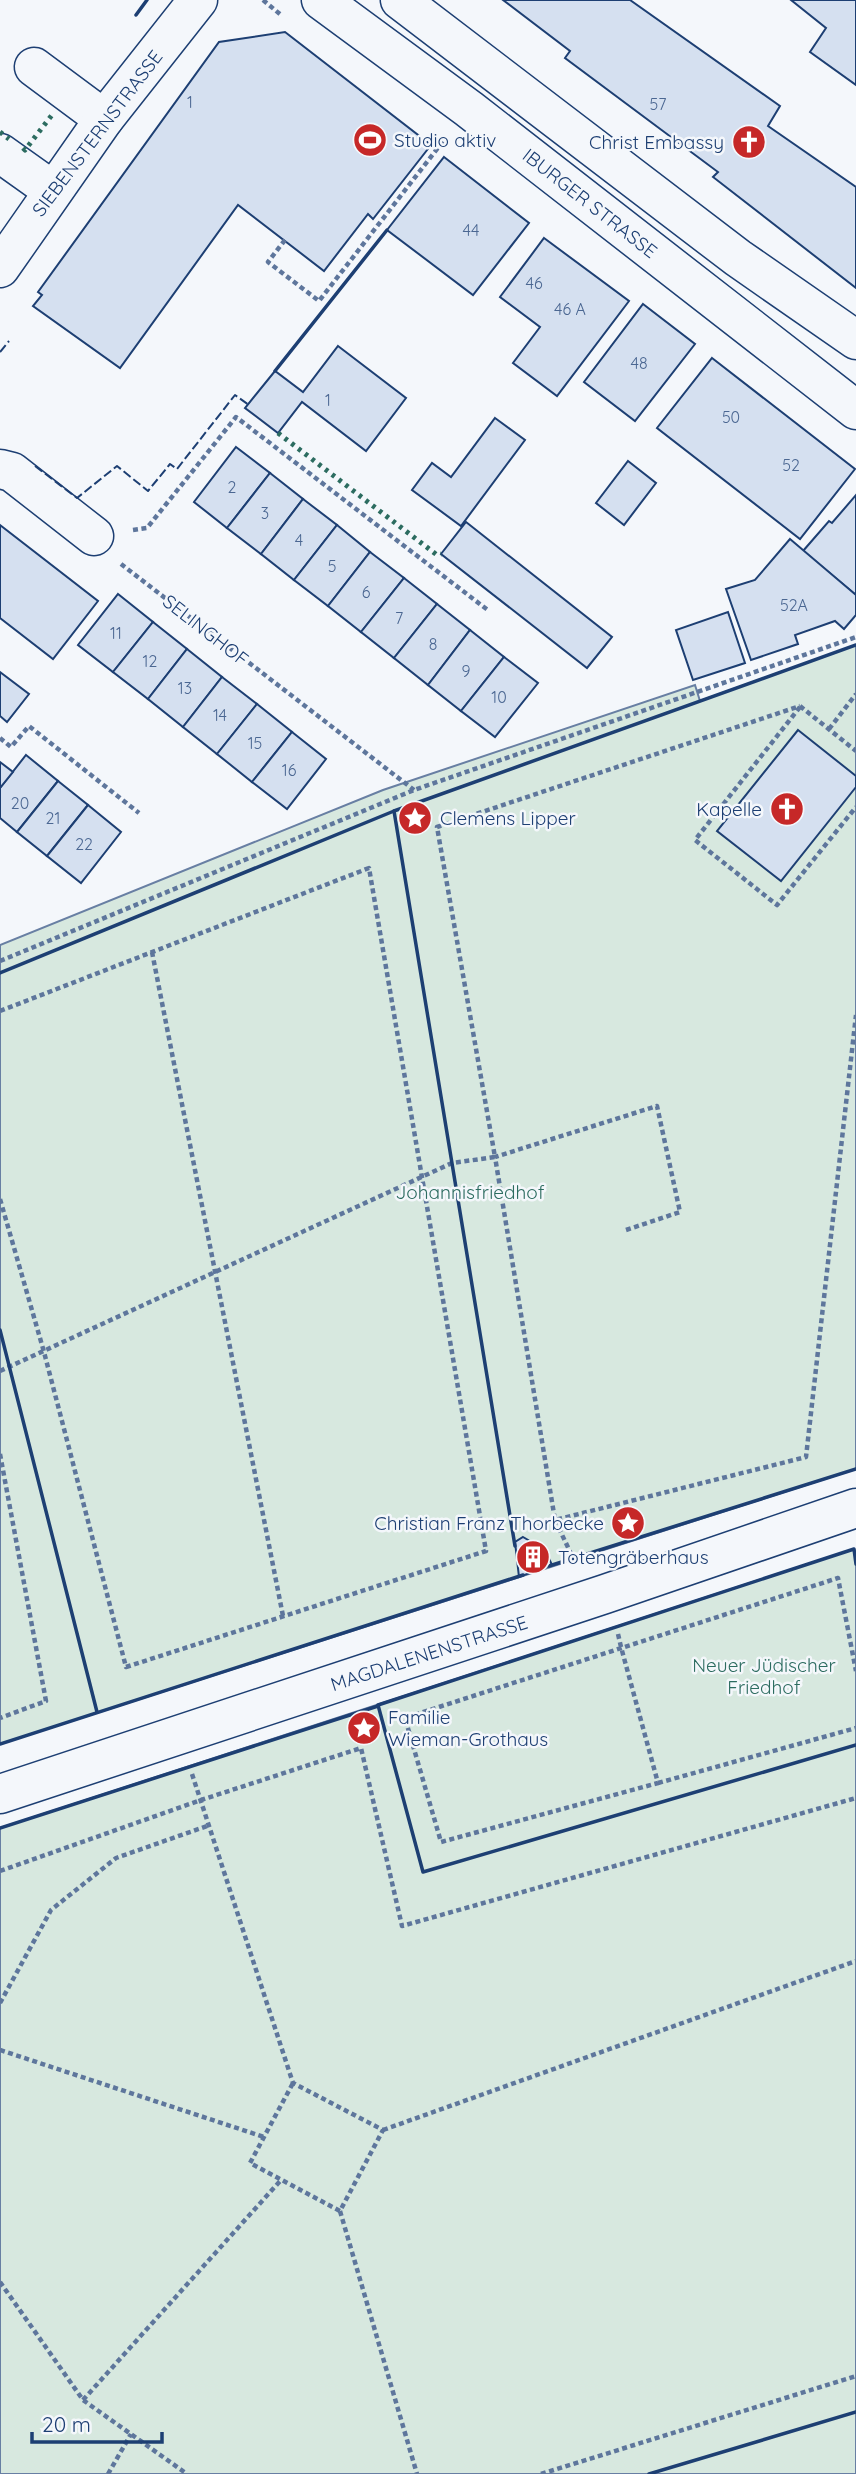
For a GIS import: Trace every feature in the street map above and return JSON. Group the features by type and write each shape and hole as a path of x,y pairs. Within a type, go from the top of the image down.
{"street":[{"name":"SIEBENSTERNSTRASSE","path":"0,268 104,119 198,0"},
{"name":"IBURGER STRASSE","path":"320,0 469,109 856,410"},
{"path":"400,0 738,258 856,340"},
{"path":"34,67 104,119"},
{"path":"0,153 52,190"},
{"path":"0,469 12,472 94,536"},
{"name":"MAGDALENENSTRASSE","path":"0,1794 856,1508"}],"path":[{"path":"285,240 268,262 319,301 469,109"},
{"path":"94,536 147,528 236,417 489,611"},
{"name":"SELINGHOF","path":"94,536 127,569 414,790"},
{"path":"0,961 414,790 856,637"},
{"path":"828,729 856,694"},
{"path":"800,706 856,751"},
{"path":"800,706 695,840 777,905 856,807"},
{"path":"573,1559 555,1520 437,827 800,706"},
{"path":"0,738 11,747 29,726 139,813"},
{"path":"0,1011 369,868 486,1551 126,1667 44,1352 0,1199"},
{"path":"152,952 283,1616"},
{"path":"555,1520 806,1457 856,1015"},
{"path":"0,1371 453,1163 495,1157 657,1106 680,1212 626,1230"},
{"path":"0,1454 46,1702 0,1718"},
{"path":"856,1671 838,1578 405,1718 441,1842 856,1728"},
{"path":"616,1627 658,1783"},
{"path":"0,1871 201,1800 360,1748 402,1926 856,1798"},
{"path":"190,1767 293,2083 383,2130"},
{"path":"0,2003 51,1910 116,1858 210,1825"},
{"path":"417,2474 340,2211 383,2130 856,1961"},
{"path":"0,2050 264,2137"},
{"path":"293,2083 250,2163 340,2211"},
{"path":"83,2400 281,2180"},
{"path":"0,2282 83,2400 187,2474"},
{"path":"541,2474 856,2376"},
{"path":"107,2474 131,2434"}],"green space":[{"name":"Johannisfriedhof","path":"856,645 856,1469 0,1744 0,945 383,790 695,685 700,701"},
{"name":"Neuer Jüdischer Friedhof","path":"854,1549 856,2474 0,2474 0,1828"}],"building":[{"path":"503,0 630,0 780,106 768,126 856,187 856,288 713,177 718,172 565,58 570,51"},
{"path":"791,0 856,0 856,85 810,52 826,28"},
{"path":"285,32 431,145 373,219 368,214 324,271 238,205 120,368 33,306 42,295 38,292 219,42"},
{"path":"444,157 529,223 473,295 387,230"},
{"path":"544,238 629,301 557,396 513,363 540,327 500,297"},
{"path":"643,304 695,344 635,421 584,382"},
{"path":"338,346 406,398 366,451 302,402 278,433 245,408 275,371 303,392"},
{"path":"712,358 855,469 800,539 657,428"},
{"path":"495,418 525,440 461,526 412,490 432,463 451,477"},
{"path":"236,447 270,473 227,528 194,502"},
{"path":"628,461 656,483 624,525 596,503"},
{"path":"270,473 303,499 261,554 227,528"},
{"path":"856,495 856,595 803,551"},
{"path":"303,499 337,525 294,580 261,554"},
{"path":"466,522 612,637 587,668 441,554"},
{"path":"0,525 98,601 53,659 0,618"},
{"path":"337,525 370,552 328,606 294,580"},
{"path":"790,539 856,595 856,615 844,629 835,621 795,635 798,644 751,660 726,589 755,580"},
{"path":"370,552 404,578 361,632 328,606"},
{"path":"404,578 437,604 394,658 361,632"},
{"path":"118,594 153,622 113,672 78,645"},
{"path":"437,604 470,630 428,685 394,658"},
{"path":"728,612 745,663 693,680 676,630"},
{"path":"153,622 187,649 148,699 113,672"},
{"path":"470,630 504,657 461,711 428,685"},
{"path":"187,649 222,677 183,727 148,699"},
{"path":"504,657 538,683 495,737 461,711"},
{"path":"0,672 29,694 7,722 0,716"},
{"path":"222,677 257,704 217,754 183,727"},
{"path":"257,704 292,732 252,782 217,754"},
{"name":"Kapelle","path":"798,730 856,776 856,787 781,881 717,831"},
{"path":"292,732 326,759 287,809 252,782"},
{"path":"26,755 58,781 17,832 0,818 0,788"},
{"path":"0,762 13,772 0,788"},
{"path":"58,781 88,805 47,856 17,832"},
{"path":"88,805 121,832 81,883 47,856"},
{"name":"Totengräberhaus","path":"523,1537 545,1550 552,1565 519,1577 515,1542"}],"hedge":[{"path":"23,148 25,150 52,115"},
{"path":"0,132 9,139"},
{"path":"278,433 437,555 441,554"}],"fence":[{"path":"0,352 9,341"},
{"path":"35,466 77,498 117,466 148,491 170,464 177,469 235,395 249,405"}],"wall":[{"path":"136,15 147,0"},
{"path":"275,371 387,230"},
{"path":"0,973 394,811 856,645"},
{"path":"394,811 515,1546"},
{"path":"0,1330 97,1712"},
{"path":"549,1566 856,1469"},
{"path":"856,1564 854,1549 378,1705 423,1872 856,1745"},
{"path":"0,1744 523,1575"},
{"path":"0,1828 378,1706"},
{"path":"649,2474 856,2412"}],"place":[{"name":"Studio aktiv","path":"370,140"},
{"name":"Christ Embassy","path":"749,142"},
{"name":"Kapelle","path":"787,809"},
{"name":"Clemens Lipper","path":"415,818"},
{"name":"Christian Franz Thorbecke","path":"628,1523"},
{"name":"Totengräberhaus","path":"533,1557"},
{"name":"Familie Wieman-Grothaus","path":"364,1728"}]}
